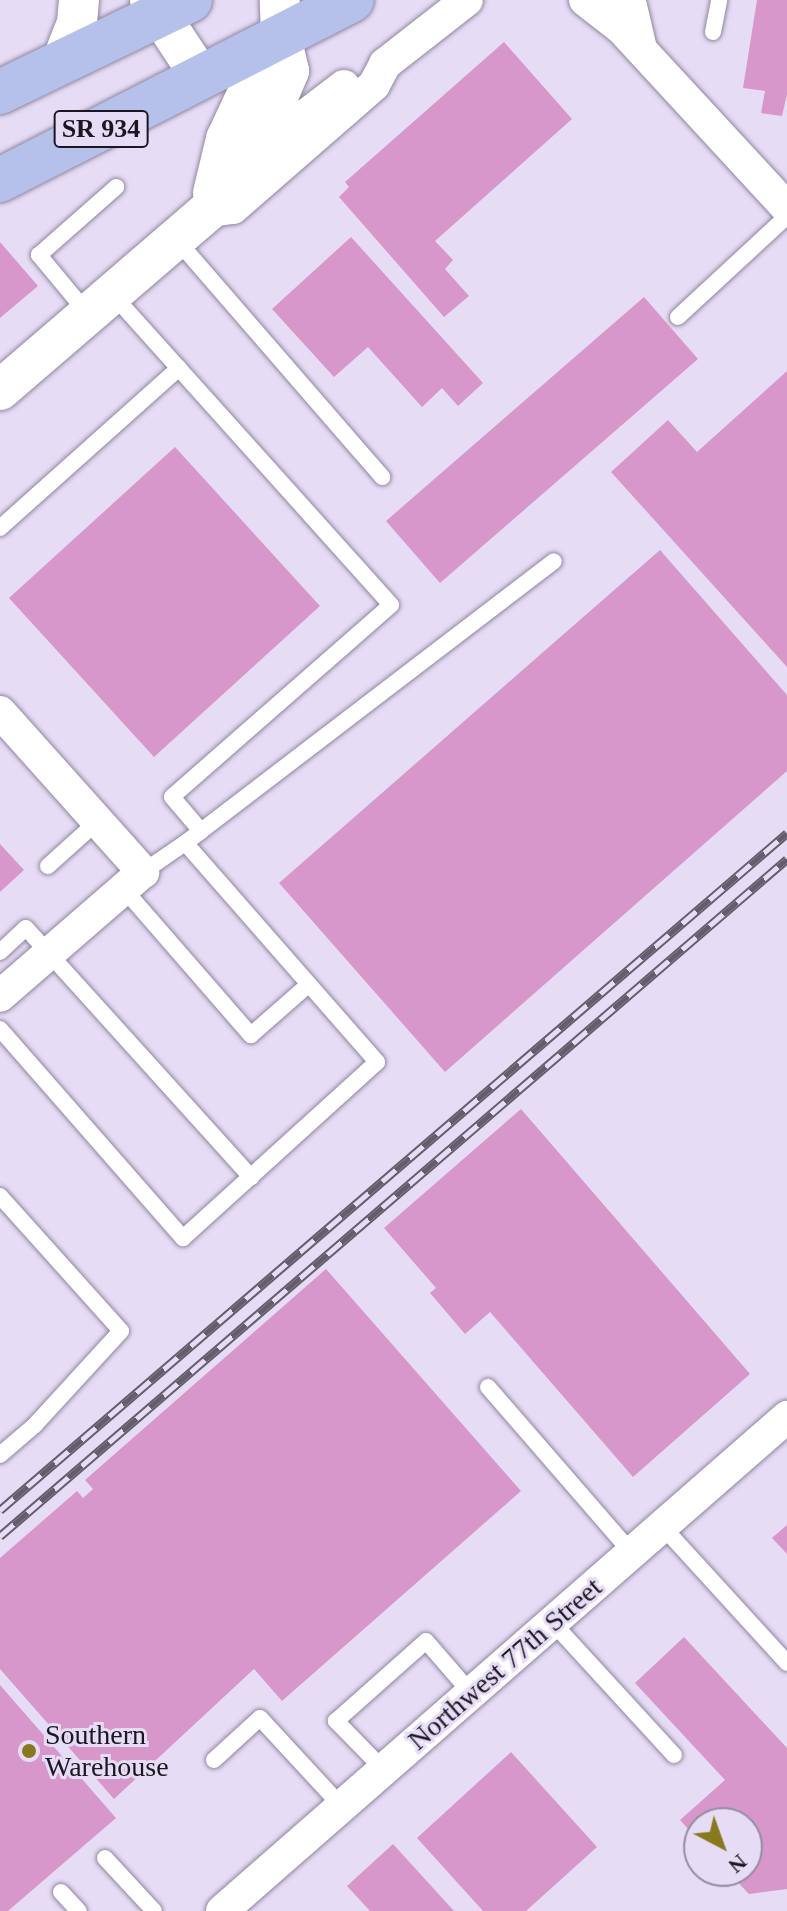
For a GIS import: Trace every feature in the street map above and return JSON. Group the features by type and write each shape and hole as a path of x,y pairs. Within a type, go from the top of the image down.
{"main road":[{"name":"SR 934","path":"0,180 201,77 281,18 352,0"},
{"name":"SR 934","path":"0,92 167,5"}],"street":[{"path":"62,61 77,23 79,0"},
{"path":"0,390 176,239 247,160 366,70 385,64 467,0"},
{"path":"585,0 610,17 787,208"},
{"path":"631,2 641,49"},
{"path":"167,5 201,77"},
{"path":"247,160 289,71 281,18"},
{"path":"212,197 226,139 281,18"},
{"path":"212,197 233,208 374,85 385,64"},
{"path":"0,712 98,821 133,880 0,996"},
{"name":"Northwest 77th Street","path":"222,1911 787,1417"}],"lane":[{"path":"713,32 719,0"},
{"path":"116,187 39,255 179,368 391,605 172,797 201,831"},
{"path":"678,317 787,216"},
{"path":"176,239 382,477"},
{"path":"0,528 179,368"},
{"path":"309,984 251,1035 133,880 554,561"},
{"path":"48,866 98,821"},
{"path":"0,1029 183,1238 377,1062 185,843"},
{"path":"0,952 26,928 251,1177"},
{"path":"0,1196 121,1331 35,1425 0,1455"},
{"path":"488,1387 632,1553"},
{"path":"663,1527 787,1663"},
{"path":"553,1623 674,1755"},
{"path":"384,1770 336,1721 426,1641 471,1693"},
{"path":"214,1760 260,1718 342,1807"},
{"path":"105,1858 154,1911"},
{"path":"61,1892 79,1911"}],"building":[{"path":"757,0 787,0 787,94 782,116 761,113 765,91 743,88"},
{"path":"504,42 572,119 435,241 453,260 445,269 469,296 444,317 339,197 349,187 345,182"},
{"path":"351,237 483,383 458,406 442,388 422,407 368,347 334,377 272,309"},
{"path":"0,242 38,286 0,318"},
{"path":"644,297 698,359 440,583 386,521"},
{"path":"787,371 787,667 611,472 668,420 697,452"},
{"path":"175,447 320,606 154,757 9,598"},
{"path":"660,550 787,695 787,771 445,1072 279,883"},
{"path":"0,844 24,870 0,892"},
{"path":"521,1109 750,1374 633,1477 490,1312 465,1334 430,1293 436,1288 384,1228"},
{"path":"326,1269 521,1491 282,1701 254,1669 114,1799 0,1669 0,1558 77,1491 83,1498 93,1489 85,1480"},
{"path":"787,1525 787,1554 772,1538"},
{"path":"684,1637 787,1748 787,1889 749,1894 742,1887 763,1887 763,1807 695,1807 725,1780 635,1683"},
{"name":"Southern Warehouse","path":"0,1685 116,1818 8,1911 0,1911"},
{"path":"511,1752 597,1847 526,1911 483,1911 417,1838"},
{"path":"393,1844 454,1911 370,1911 347,1886"}],"railway":[{"path":"0,1510 787,833"},
{"path":"0,1536 787,859"}],"place":[{"name":"Southern Warehouse","path":"29,1751"}]}
